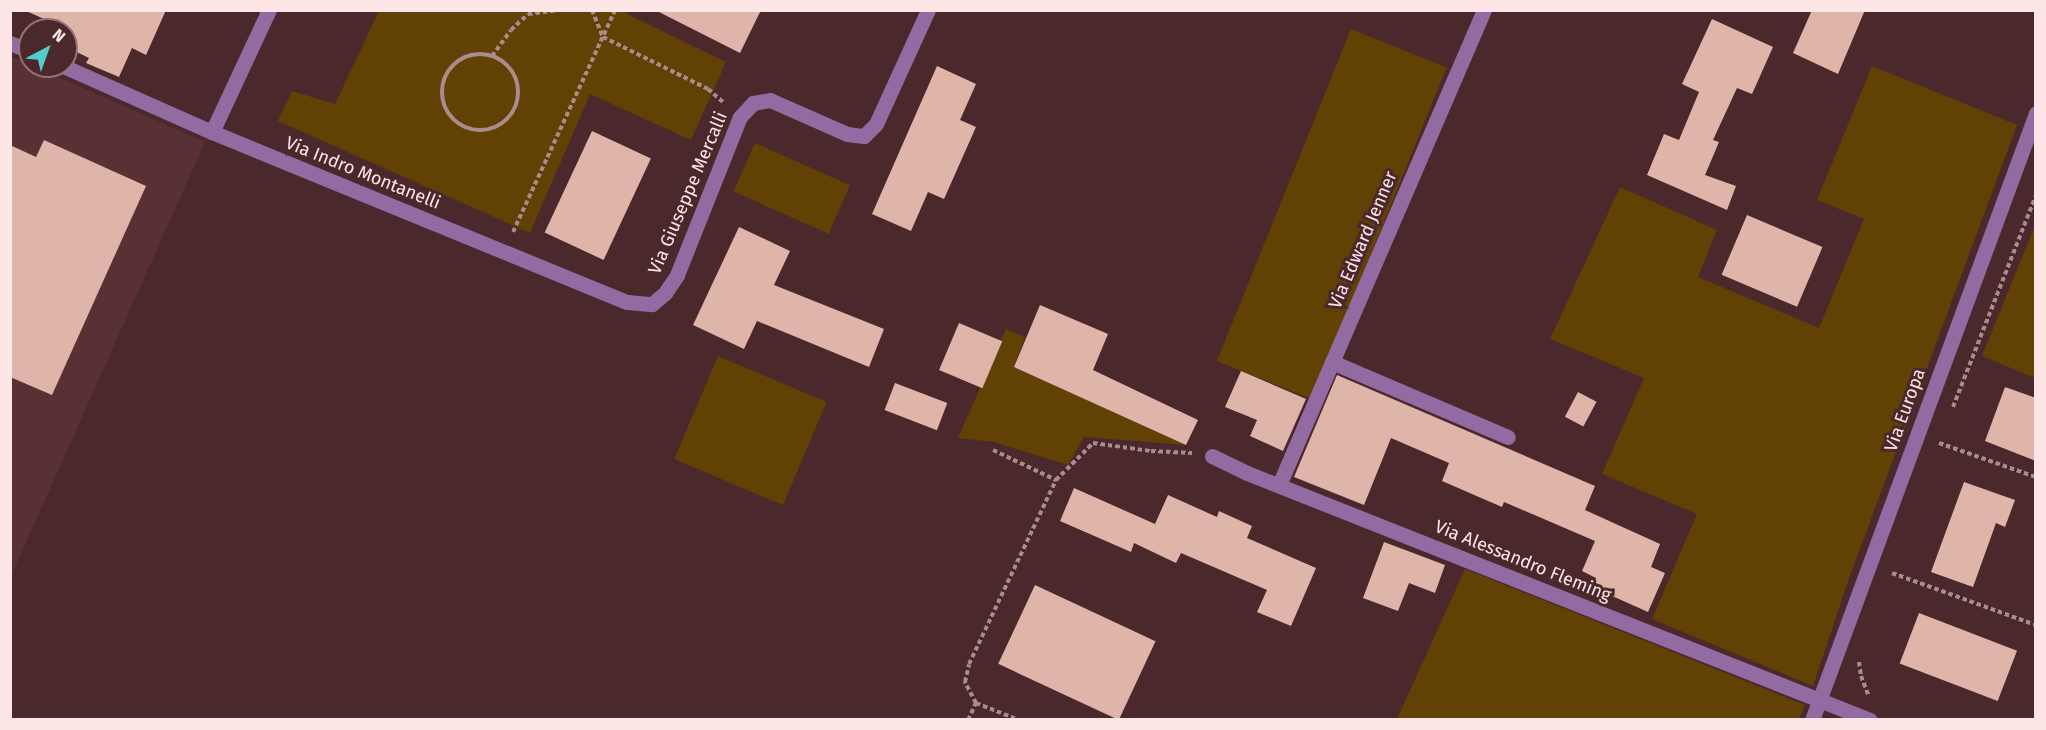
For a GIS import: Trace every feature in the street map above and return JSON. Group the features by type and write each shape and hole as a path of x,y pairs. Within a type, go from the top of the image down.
{"street":[{"path":"212,132 269,10"},
{"name":"Via Edward Jenner","path":"1278,485 1484,10"},
{"name":"Via Giuseppe Mercalli","path":"652,304 665,293 677,275 740,117 753,103 770,100 847,134 864,136 876,124 927,13"},
{"name":"Via Indro Montanelli","path":"78,73 212,132 627,302 652,304"},
{"name":"Via Europa","path":"1812,720 2036,113"},
{"path":"1332,362 1508,437"},
{"name":"Via Alessandro Fleming","path":"1212,456 1278,485 1865,718"}],"path":[{"path":"492,56 511,30 528,14 562,10"},
{"path":"592,10 603,37 708,89 740,117"},
{"path":"504,252 615,10"},
{"path":"484,53 492,56 502,60 514,74 519,92 514,110 502,123 485,130 466,128 451,117 442,101 442,82 451,66 466,55 484,53"},
{"path":"1952,412 2036,195"},
{"path":"1935,454 1943,433"},
{"path":"1019,720 976,703 965,682 969,664 1056,480 1093,443 1212,456"},
{"path":"1939,443 2036,477"},
{"path":"993,450 1056,480"},
{"path":"1888,583 1896,562"},
{"path":"1892,573 2036,625"},
{"path":"1863,653 1860,670 1870,694 1865,718"},
{"path":"968,720 976,703"}],"shaded area":[{"path":"379,11 628,11 627,14 726,62 691,140 590,94 530,233 278,121 292,91 335,104"},
{"path":"1351,29 1446,68 1312,400 1217,361"},
{"path":"11,56 18,59 18,78 61,78 205,142 11,576"},
{"path":"1872,66 2017,125 1848,581 1813,686 1652,619 1697,514 1602,474 1644,378 1550,339 1620,187 1717,230 1698,277 1819,328 1864,219 1817,200"},
{"path":"755,143 850,185 828,234 733,191"},
{"path":"2035,225 2036,378 1982,356"},
{"path":"1006,329 1025,337 1014,367 1186,445 1084,437 1068,465 994,442 958,438"},
{"path":"718,356 827,402 783,505 674,459"},
{"path":"1465,569 1805,705 1799,719 1397,719"}],"building":[{"path":"24,10 166,10 146,55 132,48 119,77 86,63 89,58 78,53 78,18 42,18"},
{"path":"655,10 761,10 740,53"},
{"path":"1812,10 1865,10 1838,74 1793,53"},
{"path":"1712,19 1773,47 1752,94 1737,88 1713,140 1719,142 1705,175 1736,186 1727,210 1647,175 1664,134 1679,140 1699,92 1682,84"},
{"path":"937,66 976,84 960,120 976,127 944,199 928,192 911,231 872,214"},
{"path":"592,131 651,158 604,260 545,233"},
{"path":"44,140 146,186 52,395 10,377 10,145 36,157"},
{"path":"1747,215 1822,247 1797,307 1722,275"},
{"path":"739,227 790,251 774,285 884,329 869,367 757,321 744,349 693,325"},
{"path":"1040,305 1108,334 1093,370 1198,420 1186,445 1014,367"},
{"path":"959,323 1002,341 982,388 939,370"},
{"path":"1241,371 1306,399 1283,451 1250,436 1257,420 1225,407"},
{"path":"1337,375 1595,486 1585,510 1660,544 1651,567 1665,573 1648,612 1592,587 1596,578 1582,571 1595,541 1504,502 1502,507 1442,481 1449,463 1391,438 1364,505 1294,477"},
{"path":"895,383 947,403 937,430 885,410"},
{"path":"2005,387 2036,398 2036,461 1985,441"},
{"path":"1578,392 1597,402 1583,427 1565,417"},
{"path":"1964,482 2015,500 2005,527 1996,523 1973,587 1931,572"},
{"path":"1074,488 1155,524 1168,495 1217,517 1219,511 1252,526 1247,538 1316,568 1291,626 1257,612 1267,590 1181,553 1176,563 1134,543 1131,552 1060,521"},
{"path":"1384,542 1445,565 1435,593 1409,583 1398,611 1363,598"},
{"path":"1035,585 1156,641 1119,720 998,664"},
{"path":"1919,613 2017,651 1998,701 1900,663"}]}
